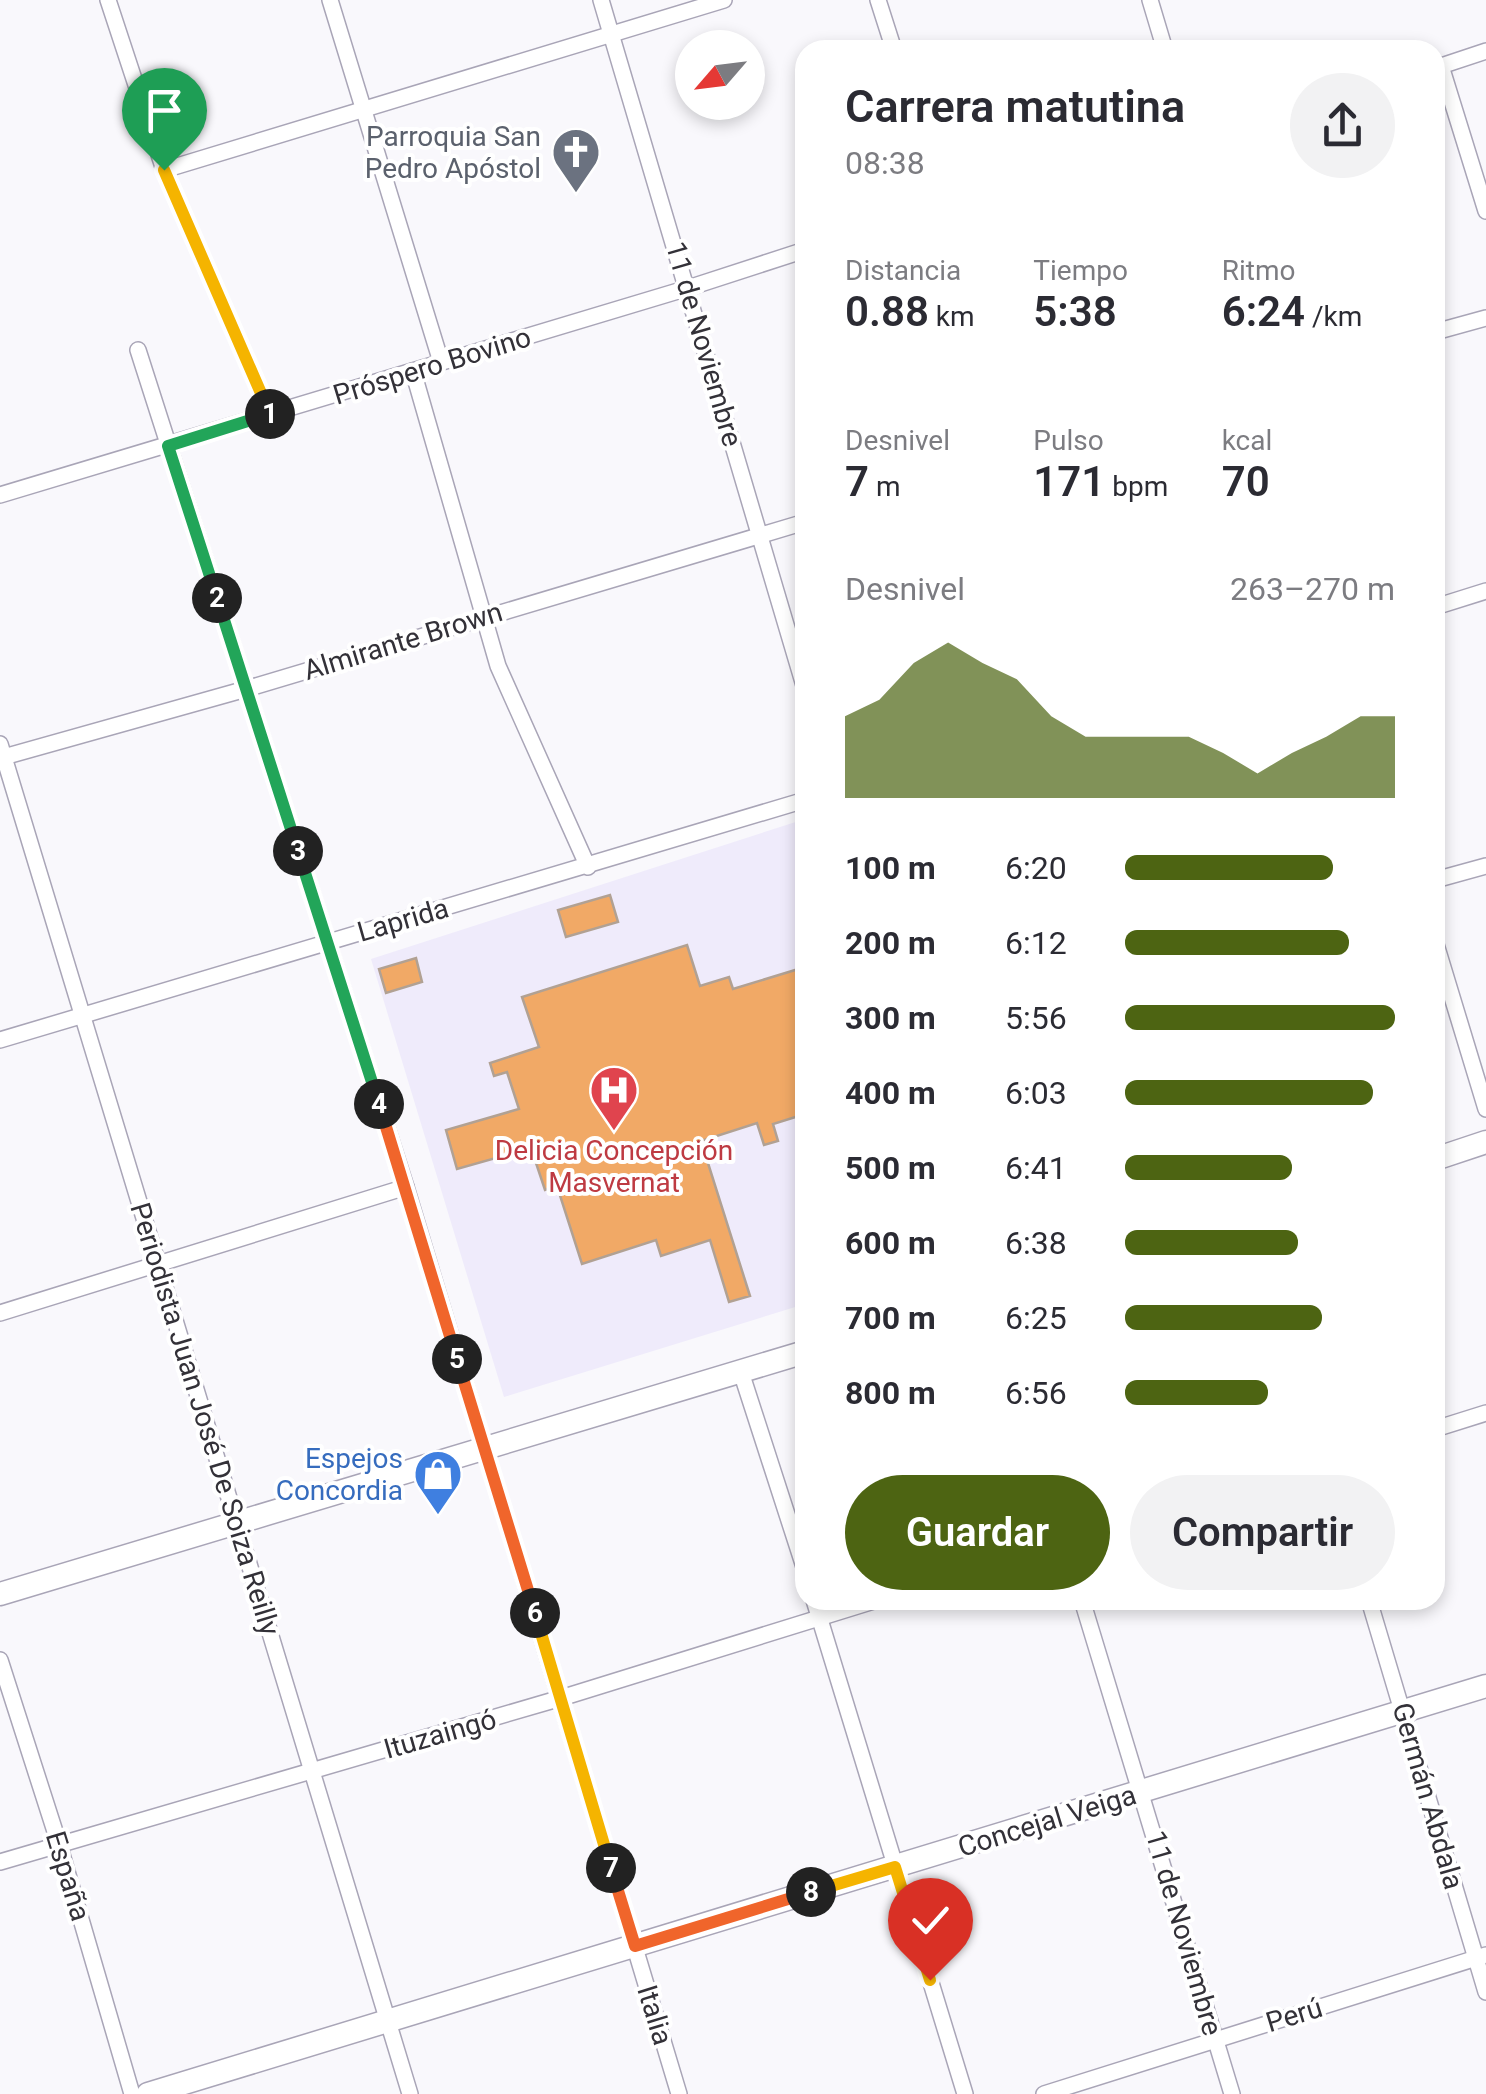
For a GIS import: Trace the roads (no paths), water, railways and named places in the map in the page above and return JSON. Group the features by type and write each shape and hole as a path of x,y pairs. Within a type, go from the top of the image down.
{"street":[{"path":"108,0 164,170 270,415"},
{"path":"330,0 441,362"},
{"name":"11 de Noviembre","path":"601,0 795,656"},
{"path":"164,170 724,0"},
{"path":"878,0 891,40"},
{"path":"1150,0 1162,40"},
{"path":"1445,65 1486,52"},
{"path":"1445,88 1486,210"},
{"name":"Próspero Bovino","path":"0,495 795,253"},
{"path":"1445,329 1486,318"},
{"name":"Italia","path":"138,350 406,1187 680,2094"},
{"path":"413,372 498,666 588,867"},
{"name":"Almirante Brown","path":"1,753 246,689 795,525"},
{"path":"1445,603 1486,591"},
{"name":"Periodista Juan José De Soiza Reilly","path":"1,753 410,2094"},
{"name":"Laprida","path":"0,1040 795,803"},
{"path":"1445,877 1486,866"},
{"path":"1445,974 1486,1109"},
{"path":"1445,1156 1486,1142"},
{"path":"0,1314 406,1187"},
{"path":"0,1594 795,1355"},
{"path":"742,1372 795,1539"},
{"path":"1445,1426 1486,1413"},
{"path":"817,1610 965,2094"},
{"name":"Ituzaingó","path":"0,1862 561,1698 845,1610"},
{"name":"11 de Noviembre","path":"1085,1610 1232,2094"},
{"name":"Germán Abdala","path":"1372,1610 1481,1956 1486,1992"},
{"name":"España","path":"0,1660 132,2094"},
{"name":"Concejal Veiga","path":"148,2094 1486,1686"},
{"name":"Perú","path":"1044,2094 1481,1956"}],"place":[{"name":"Parroquia San Pedro Apóstol","path":"576,194"},
{"name":"Delicia Concepción Masvernat","path":"614,1132"},
{"name":"Espejos Concordia","path":"438,1516"}]}
